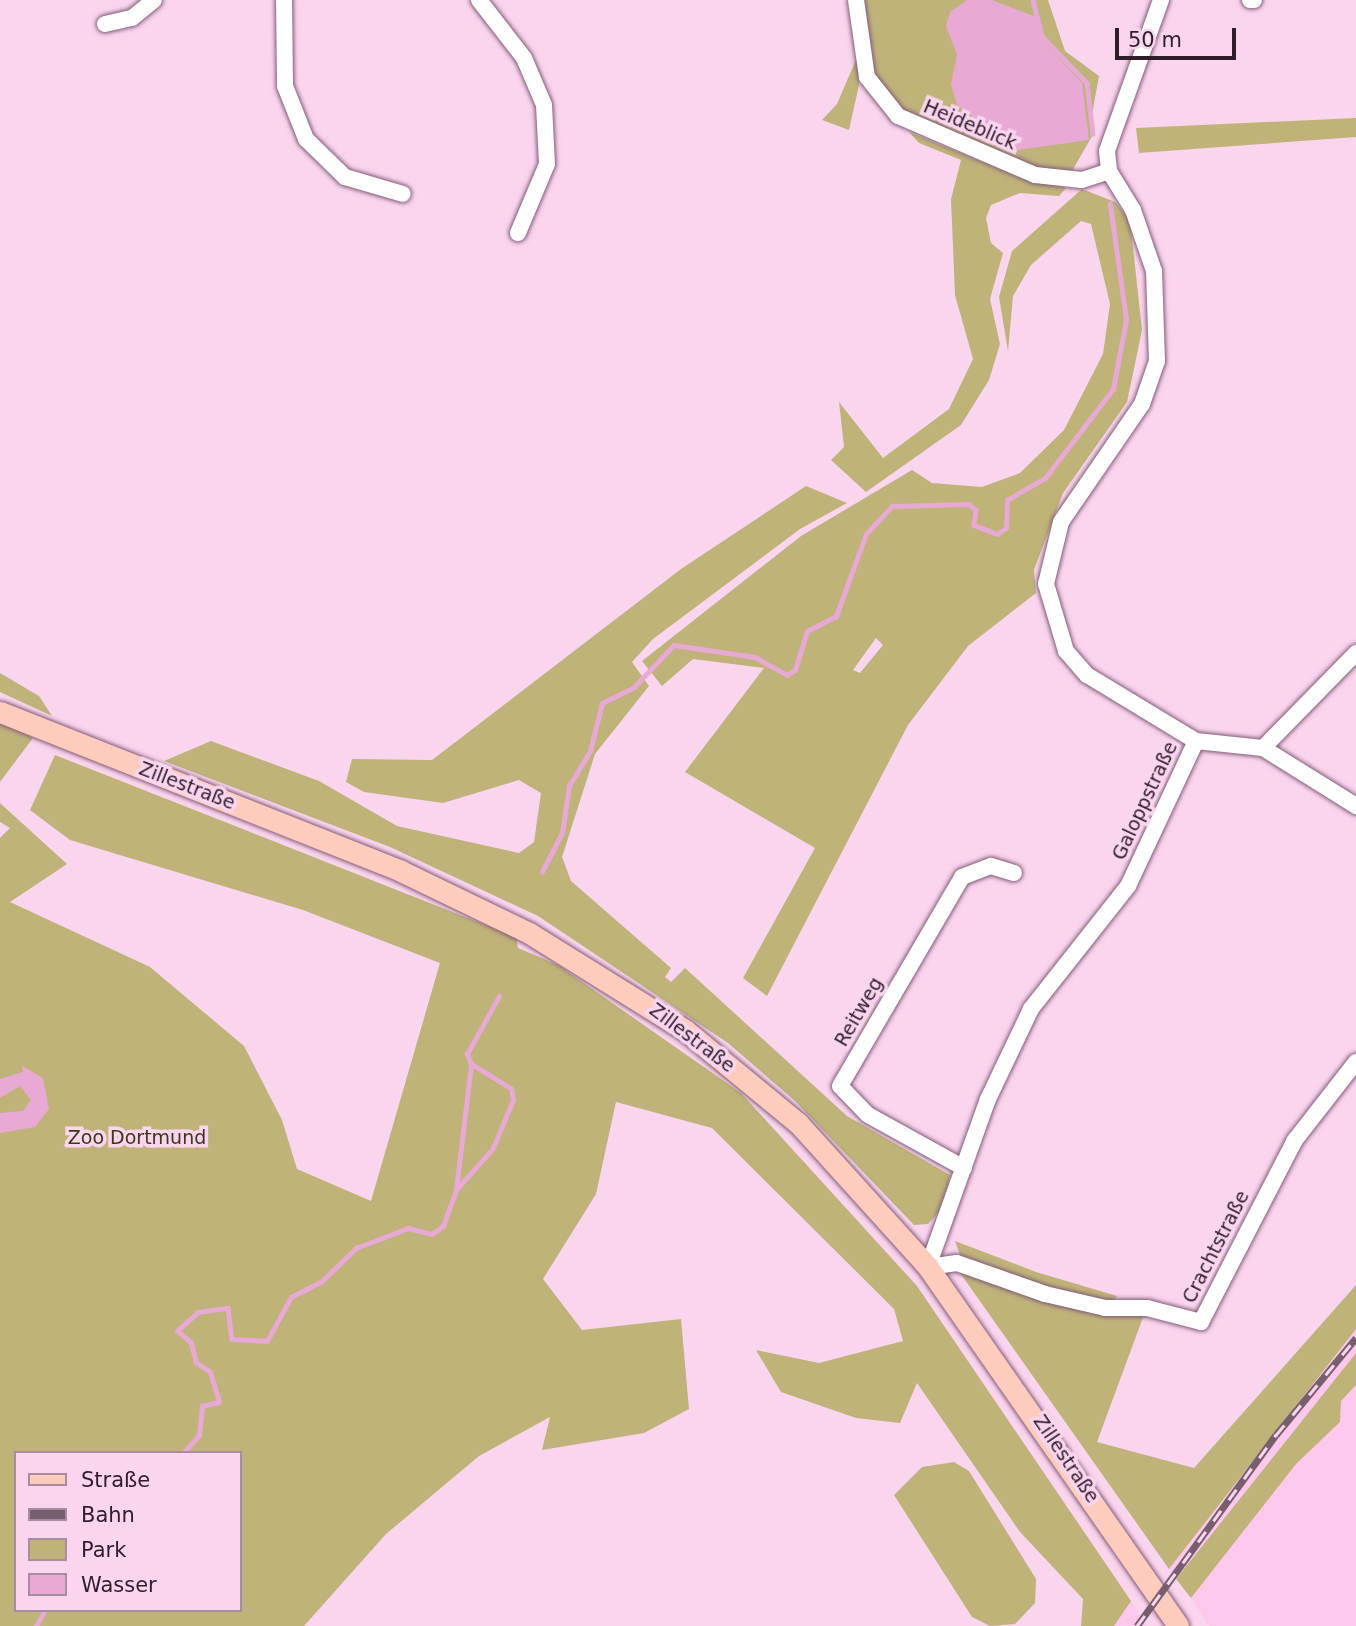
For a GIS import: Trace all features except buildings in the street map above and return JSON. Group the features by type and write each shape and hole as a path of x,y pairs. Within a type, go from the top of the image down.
{"main road":[{"name":"Zillestraße","path":"0,712 401,871 617,983 798,1123 928,1267 1178,1626"}],"street":[{"path":"284,0 285,86 306,139 345,177 403,194"},
{"path":"479,0 524,58 544,105 547,164 518,233"},
{"name":"Heideblick","path":"856,0 867,77 898,116 1035,176 1082,180 1109,172"},
{"path":"1109,172 1112,135 1161,0"},
{"path":"105,24 132,18 151,1"},
{"name":"Galoppstraße","path":"928,1267 964,1168 1031,1009 1128,886 1196,741 1087,675 1066,651 1046,584 1061,522 1142,404 1157,361 1154,271 1133,210 1109,172"},
{"path":"1263,748 1356,653"},
{"path":"1196,741 1263,748 1356,806"},
{"name":"Reitweg","path":"964,1168 868,1115 840,1086 962,877 991,866 1014,873"},
{"name":"Crachtstraße","path":"928,1267 957,1263 1045,1294 1201,1322 1295,1140 1356,1062"}],"shaded area":[{"path":"1356,1329 1356,1353 1176,1579 1169,1569 1231,1482"},
{"path":"1356,1385 1356,1626 1209,1626 1191,1598 1296,1464 1340,1422 1341,1401"},
{"path":"1131,1601 1147,1626 1114,1626"}],"green space":[{"path":"856,0 1048,0 1065,51 1099,76 1091,120 1095,131 1072,171 1016,165 898,116 867,77"},
{"path":"858,55 859,85 849,130 822,120 837,104"},
{"path":"1356,118 1356,137 1139,153 1136,128"},
{"path":"909,132 1016,176 1066,188 1059,196 1020,193 991,205 986,218 991,243 1003,253 990,299 1000,344 989,380 961,425 866,492 831,460 844,447 839,402 883,458 949,409 973,359 955,295 951,199 961,160 919,143"},
{"path":"1082,189 1115,202 1130,220 1142,330 1127,402 1063,493 1034,570 1036,593 968,646 908,725 767,996 743,978 815,848 685,772 764,668 693,659 662,686 642,661 801,536 912,470 932,483 982,487 1020,473 1064,430 1103,354 1110,304 1091,224 1081,221 1031,265 1013,296 1008,351 999,297 1012,251","holes":["876,638 883,645 860,673 853,670"]},
{"path":"806,486 847,503 800,529 653,639 632,662 649,686 595,754 562,857 571,881 671,968 665,977 671,982 685,968 847,1116 950,1175 944,1206 928,1224 914,1225 795,1101 728,1043 538,916 390,847 164,761 211,741 319,781 397,826 519,853 534,842 541,793 519,780 443,803 364,792 346,782 352,759 432,760 681,569"},
{"path":"0,673 39,696 52,716 0,692"},
{"path":"0,722 33,738 0,782"},
{"name":"Zoo Dortmund","path":"55,755 516,937 518,948 558,965 741,1093 917,1286 1131,1601 1114,1626 1081,1626 1083,1599 1020,1532 917,1383 900,1423 856,1418 781,1392 756,1350 819,1363 903,1341 894,1309 712,1128 616,1102 596,1194 543,1279 582,1330 681,1319 689,1409 644,1433 542,1450 550,1417 479,1456 386,1534 304,1626 0,1626 0,838 10,828 0,822 0,803 67,864 10,902 150,967 244,1046 282,1120 297,1169 371,1201 440,963 303,910 70,840 30,810"},
{"path":"955,1241 1036,1272 1117,1296 1113,1303 1066,1296 961,1258"},
{"path":"958,1270 1145,1312 1097,1442 1194,1468 1356,1285 1356,1329 1169,1569"},
{"path":"1356,1353 1356,1385 1341,1401 1340,1422 1296,1464 1191,1598 1176,1579"},
{"path":"954,1462 969,1471 1036,1579 1035,1603 1015,1624 990,1626 972,1617 894,1495 922,1467"}],"water":[{"path":"967,0 992,0 1034,16 1043,41 1082,83 1089,140 1018,150 957,105 951,84 957,55 946,26 950,12"},
{"path":"22,1066 43,1078 49,1109 35,1127 0,1133 0,1113 23,1111 31,1100 20,1086 0,1098 0,1079 23,1072"}],"waterway":[{"path":"1033,0 1042,36 1087,83 1093,134"},
{"path":"542,872 562,833 569,786 590,751 602,703 633,688 674,645 755,657 787,675 795,670 807,631 836,616 866,534 892,506 969,504 976,510 974,525 997,534 1006,528 1007,500 1045,478 1113,389 1126,320 1110,204"},
{"path":"185,1451 199,1435 202,1406 219,1402 210,1372 196,1363 191,1343 177,1331 198,1312 228,1308 232,1339 267,1341 291,1297 321,1282 356,1248 408,1228 432,1234 443,1226 456,1190 493,1148 513,1100 511,1089 471,1064 467,1054 499,996"},
{"path":"456,1190 471,1064"},
{"path":"36,1626 44,1612"}],"railway":[{"path":"1137,1626 1276,1435 1356,1338"}]}
